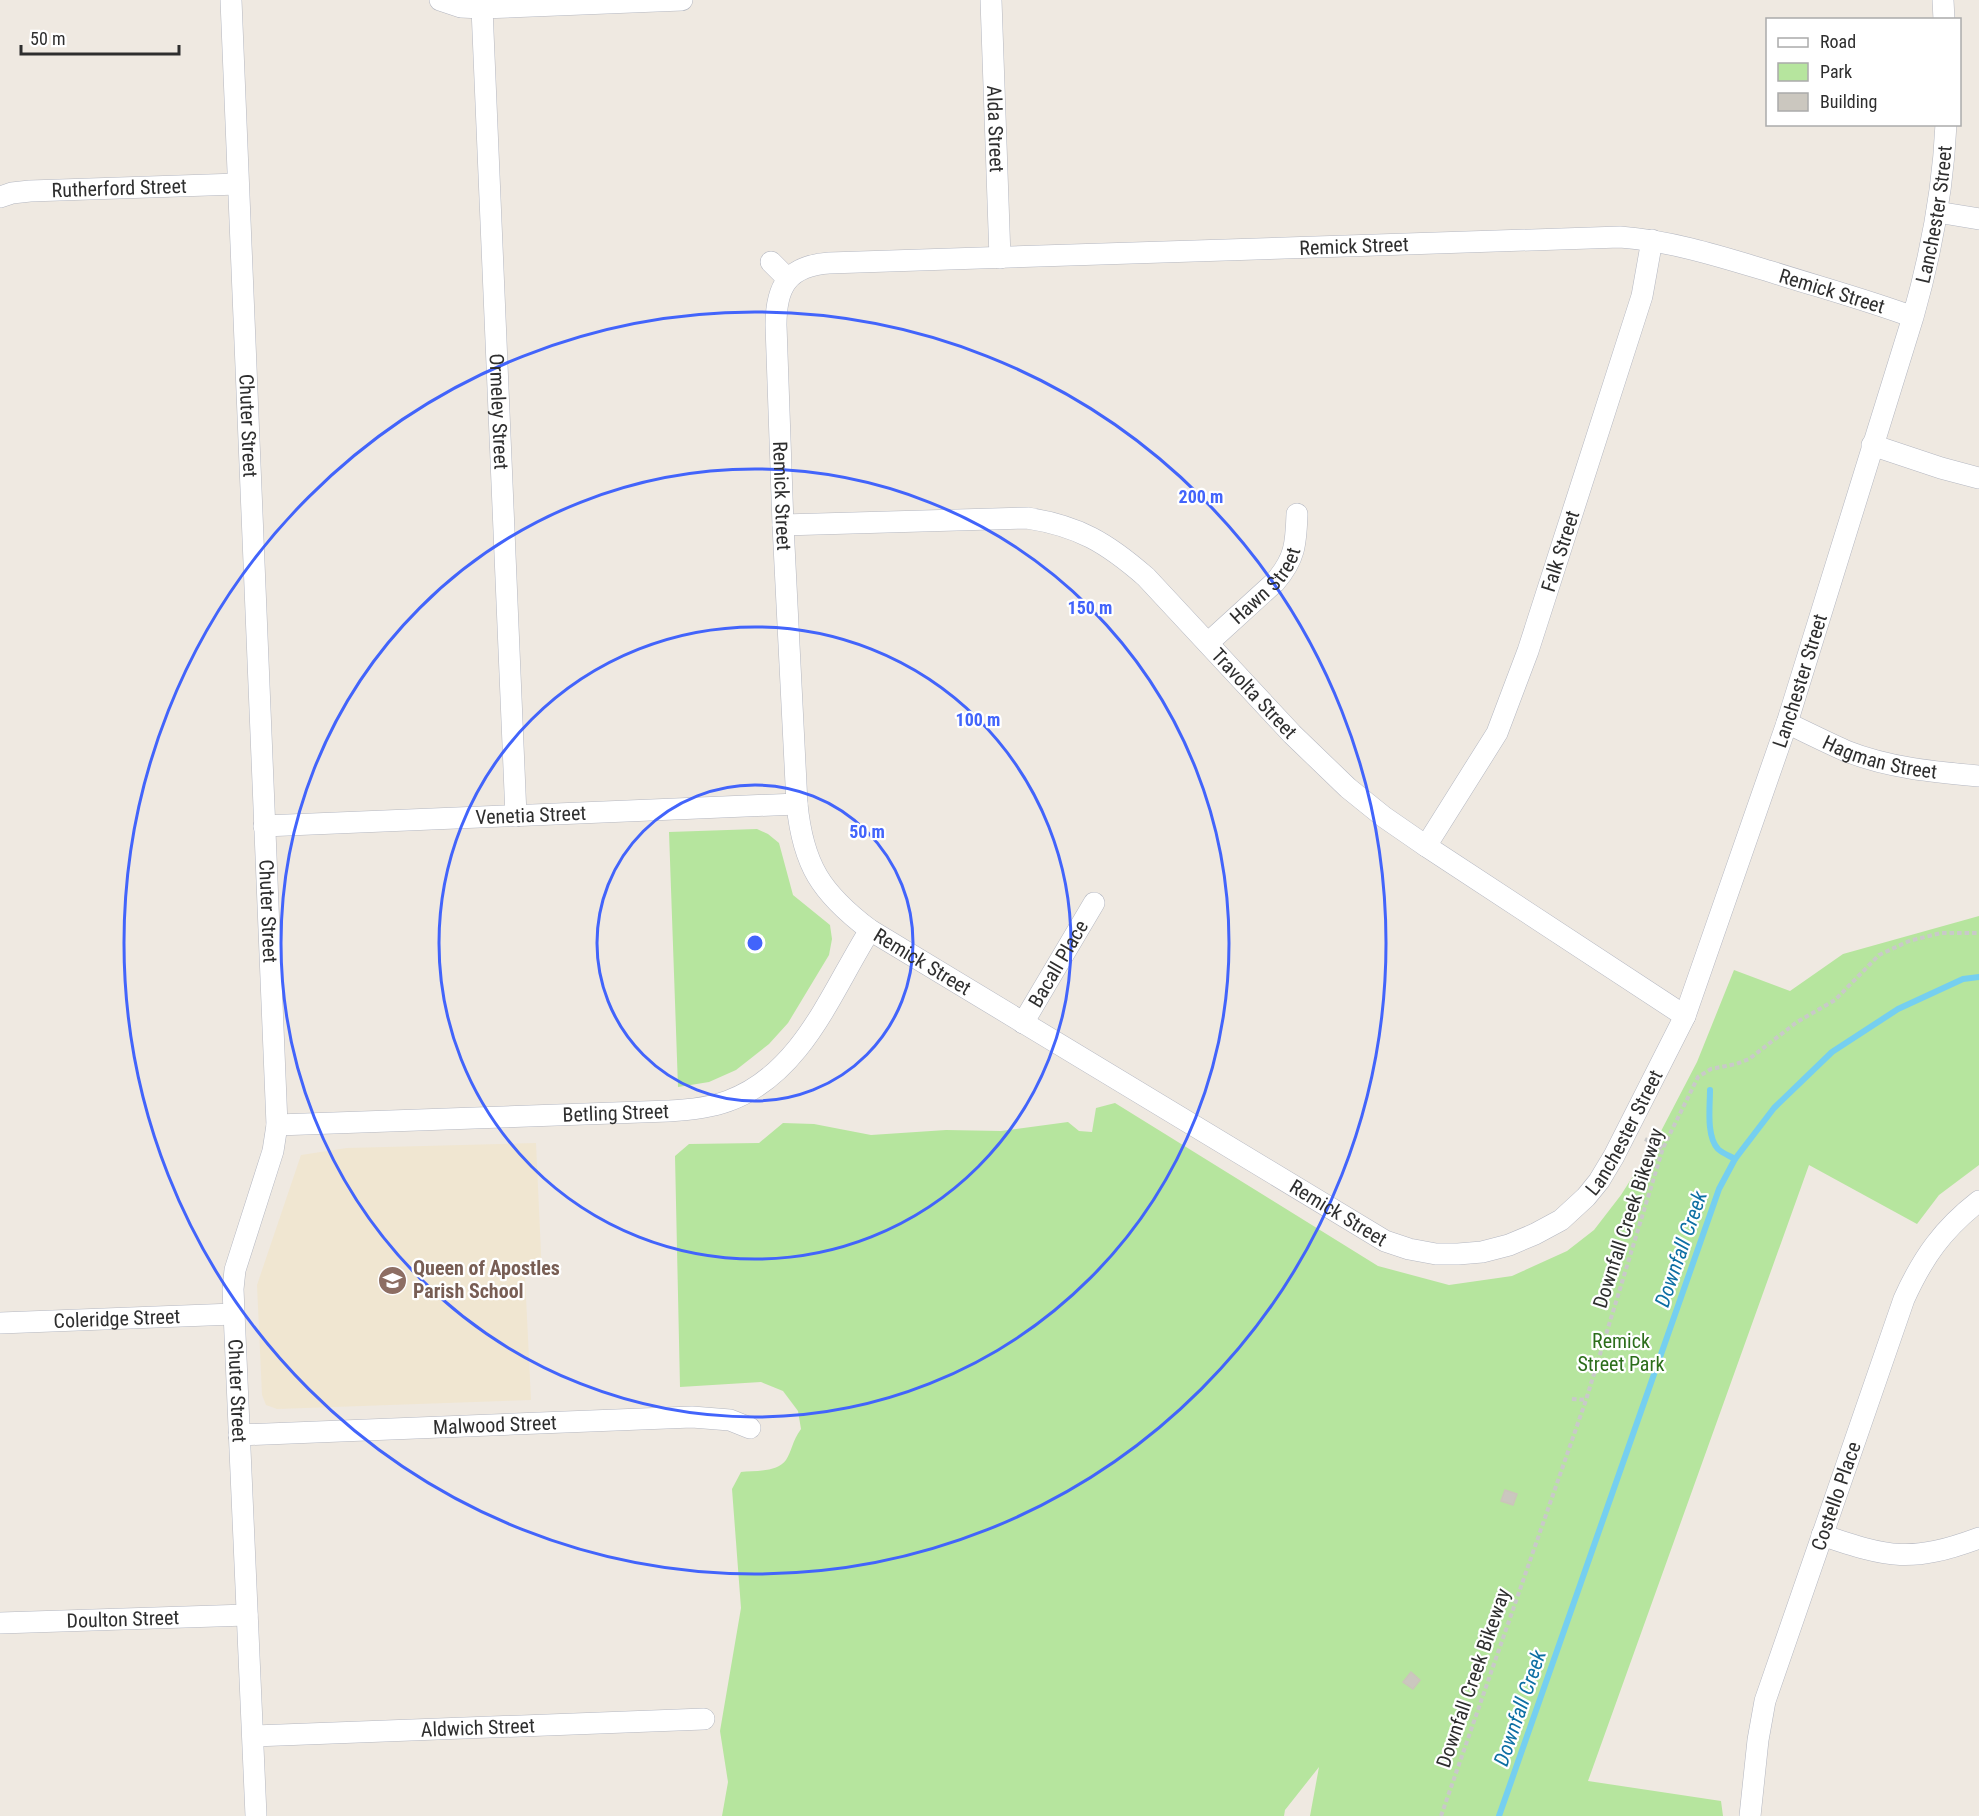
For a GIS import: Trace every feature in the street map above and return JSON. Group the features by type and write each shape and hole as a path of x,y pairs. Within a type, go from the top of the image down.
{"street":[{"name":"Chuter Street","path":"231,0 277,1125 273,1151 236,1270 233,1289 256,1816"},
{"path":"440,0 461,7 482,8 682,0"},
{"name":"Alda Street","path":"991,0 1000,258"},
{"path":"1943,0 1944,18"},
{"name":"Ormeley Street","path":"482,8 516,816"},
{"name":"Lanchester Street","path":"1574,1209 1599,1181 1614,1156 1685,1016 1787,723 1913,317 1937,212 1946,126"},
{"name":"Rutherford Street","path":"0,197 30,191 238,184"},
{"path":"1937,212 1979,219"},
{"name":"Remick Street","path":"1574,1209 1561,1220 1535,1234 1509,1245 1482,1252 1447,1254 1409,1249 1385,1241 870,930 836,902 817,878 803,844 796,804 776,306 780,291 788,279 801,269 816,264 1600,238 1652,240 1705,252 1913,317"},
{"name":"Falk Street","path":"1426,846 1497,733 1508,707 1532,640 1642,296 1652,240"},
{"path":"771,262 788,279"},
{"path":"1872,446 1979,478"},
{"name":"Hawn Street","path":"1208,643 1284,572 1294,552 1297,514"},
{"name":"Travolta Street","path":"783,525 1028,518 1049,521 1099,541 1120,554 1146,577 1326,768 1384,817 1685,1016"},
{"name":"Hagman Street","path":"1787,723 1847,751 1890,764 1913,770 1979,776"},
{"name":"Venetia Street","path":"264,826 796,804"},
{"name":"Bacall Place","path":"1023,1023 1094,903"},
{"name":"Betling Street","path":"277,1125 669,1111 712,1106 748,1092 767,1079 794,1054 808,1035 870,930"},
{"name":"Costello Place","path":"1750,1816 1758,1740 1765,1701 1904,1299 1917,1270 1933,1245 1950,1225 1979,1201"},
{"name":"Coleridge Street","path":"0,1323 234,1314"},
{"name":"Malwood Street","path":"239,1435 693,1417 730,1420 750,1428"},
{"path":"1822,1535 1874,1552 1904,1556 1936,1552 1979,1538"},
{"name":"Doulton Street","path":"0,1623 247,1615"},
{"name":"Aldwich Street","path":"253,1736 704,1719"}],"path":[{"name":"Downfall Creek Bikeway","path":"1441,1816 1586,1400 1663,1148 1698,1077 1711,1070 1749,1059 1797,1022 1835,1000 1879,955 1909,941 1941,933 1979,933"},
{"path":"1572,1399 1586,1400"}],"shaded area":[{"name":"Queen of Apostles Parish School","path":"536,1143 542,1275 525,1276 531,1400 277,1409 266,1405 262,1395 257,1285 301,1155 347,1148"}],"green space":[{"path":"757,829 779,843 793,895 830,925 832,939 829,955 788,1023 769,1044 736,1070 709,1082 678,1087 669,832"},
{"name":"Remick Street Park","path":"1979,916 1979,1165 1939,1195 1917,1224 1809,1165 1588,1781 1721,1801 1723,1816 1310,1816 1319,1767 1285,1810 1284,1816 722,1816 728,1782 720,1731 741,1608 732,1489 741,1472 765,1470 782,1464 788,1457 801,1429 798,1411 783,1391 761,1382 680,1387 675,1156 689,1144 759,1143 783,1123 814,1124 871,1135 946,1130 1001,1131 1068,1122 1079,1131 1092,1132 1096,1108 1115,1103 1378,1266 1449,1285 1512,1276 1567,1251 1594,1230 1621,1195 1659,1135 1697,1062 1734,970 1790,991 1843,954"}],"building":[{"path":"1505,1490 1517,1494 1513,1505 1501,1501"},
{"path":"1411,1672 1420,1680 1413,1689 1403,1682"}],"waterway":[{"name":"Downfall Creek","path":"1499,1816 1719,1189 1735,1159 1774,1108 1832,1052 1898,1009 1963,979 1979,977"},
{"path":"1710,1090 1710,1121 1714,1143 1718,1149 1735,1159"}],"place":[{"name":"Queen of Apostles Parish School","path":"392,1280"}]}
